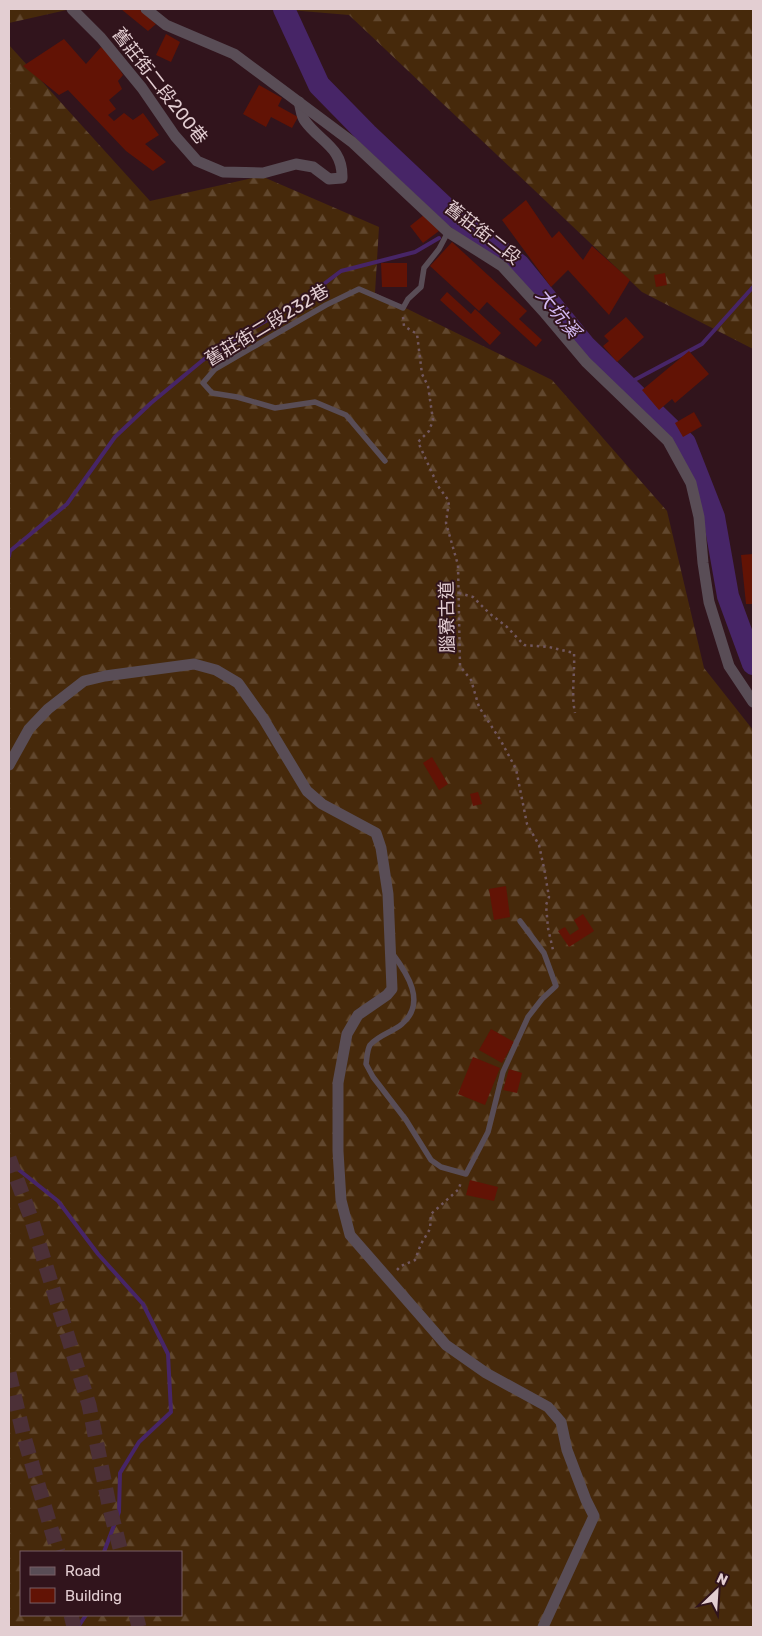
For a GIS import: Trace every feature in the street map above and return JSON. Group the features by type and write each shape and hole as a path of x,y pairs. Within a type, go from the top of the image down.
{"street":[{"name":"舊莊街二段200巷","path":"72,9 101,38 142,88 175,136 197,161 223,172 262,172 296,164 313,167 329,179 342,178 343,167 336,152 304,120 299,102"},
{"name":"舊莊街二段","path":"146,9 166,25 234,54 352,142 446,229 502,266 586,362 668,441 691,482 699,517 709,602 729,666 753,702"},
{"path":"9,765 29,728 48,709 84,681 105,676 194,664 216,670 238,683 263,718 307,791 322,804 376,833 388,894 392,989 387,995 358,1015 347,1034 338,1083 338,1151 341,1200 350,1235 446,1345 486,1373 548,1407 561,1422 567,1450 594,1516 543,1627"}],"lane":[{"path":"403,308 408,299 421,287 424,268 439,249 446,229"},
{"name":"舊莊街二段232巷","path":"385,461 346,415 315,402 275,408 237,397 212,393 204,383 215,369 326,304 359,289 403,308"},
{"path":"390,951 404,969 412,986 414,1002 410,1016 401,1026 384,1033 369,1047 366,1064 373,1077 406,1120 431,1160 442,1167 466,1174 488,1132 503,1072 528,1017 542,999 556,986 544,953 520,921"}],"path":[{"name":"腦寮古道","path":"403,308 404,326 417,334 422,374 428,386 433,420 428,431 418,442 438,486 449,501 446,523 458,565 460,593 460,666 471,680 479,708 502,741 516,769 527,824 538,845 544,868 549,897 546,912 554,951"},
{"path":"460,593 473,597 489,613 508,627 524,645 549,647 574,653 575,675 572,699 575,713"},
{"path":"388,1278 401,1266 415,1260 421,1244 430,1229 431,1214 460,1189 462,1173"}],"green space":[{"path":"9,9 71,9 9,23"},
{"path":"278,9 753,9 753,349 642,292 349,15"},
{"path":"9,45 150,201 261,176 379,227 375,293 552,380 667,511 704,668 753,730 753,1627 9,1627"}],"building":[{"path":"121,9 139,9 156,24 148,31"},
{"path":"166,34 180,42 171,62 156,55"},
{"path":"64,39 86,64 101,47 112,57 123,75 118,81 122,89 109,100 116,109 108,115 114,121 124,113 133,120 143,113 159,135 145,144 166,162 153,171 126,151 68,90 59,95 23,66"},
{"path":"259,85 282,98 278,106 298,117 292,128 271,117 266,127 243,114"},
{"path":"526,200 552,238 559,231 583,260 592,246 630,280 609,315 568,270 551,287 502,220"},
{"path":"425,214 439,231 423,243 410,226"},
{"path":"452,242 527,311 519,319 542,340 536,347 487,302 479,311 430,266"},
{"path":"381,263 407,263 407,287 382,287"},
{"path":"665,273 667,285 656,287 654,275"},
{"path":"447,292 471,314 475,309 501,333 490,345 440,300"},
{"path":"626,317 644,337 617,362 603,346 609,341 604,336"},
{"path":"689,351 709,374 675,403 672,399 659,410 642,390"},
{"path":"694,412 702,426 683,437 675,423"},
{"path":"753,554 753,604 746,604 741,555"},
{"path":"432,757 448,784 439,790 423,763"},
{"path":"478,792 482,804 473,806 470,794"},
{"path":"506,886 510,917 494,920 489,889"},
{"path":"583,914 594,931 569,947 558,931 565,927 570,935 579,929 574,920"},
{"path":"491,1029 514,1042 502,1063 479,1050"},
{"path":"473,1057 500,1068 485,1105 458,1094"},
{"path":"509,1069 522,1073 517,1093 503,1090"},
{"path":"470,1180 498,1187 494,1201 466,1195"}],"waterway":[{"name":"大坑溪","path":"284,9 319,85 367,134 453,215 519,265 585,346 685,443 714,517 728,596 753,664"},
{"name":"大坑溪","path":"450,219 453,215"},
{"path":"9,556 10,551 67,504 115,437 151,403 203,360 251,329 300,302 341,271 415,252 439,238"},
{"path":"625,385 702,344 753,287"},
{"path":"9,1162 58,1201 98,1254 143,1304 168,1354 171,1412 139,1442 120,1473 119,1512 104,1551"},
{"path":"78,1627 85,1616"}],"tunnel":[{"path":"9,1158 31,1218 89,1405 109,1505 121,1551"},
{"path":"9,1373 24,1437 58,1551"},
{"path":"71,1616 74,1627"},
{"path":"136,1616 139,1627"}]}
